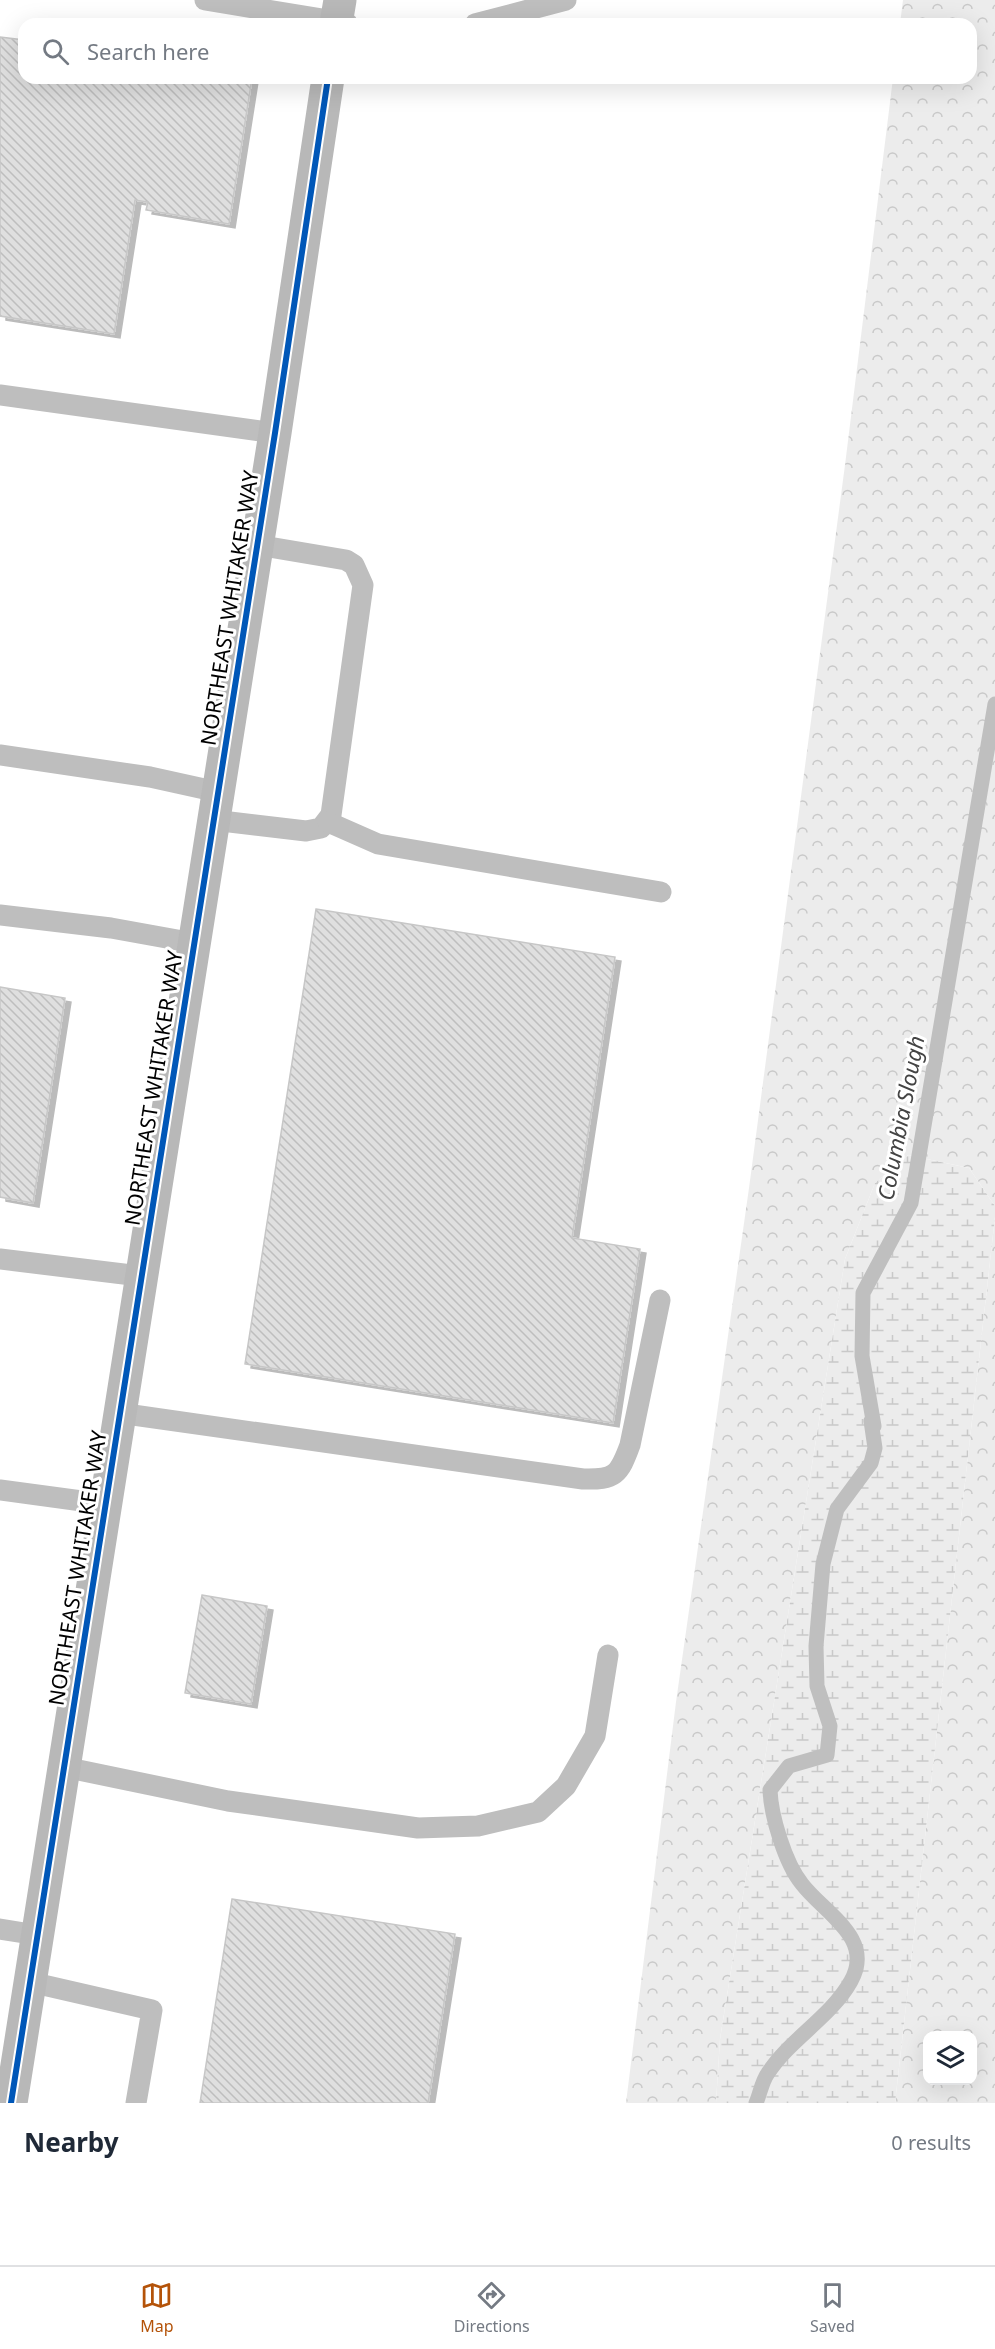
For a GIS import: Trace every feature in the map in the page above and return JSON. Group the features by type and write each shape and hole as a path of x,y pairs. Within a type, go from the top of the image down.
{"street":[{"name":"NORTHEAST WHITAKER WAY","path":"11,2103 275,433 327,84"}],"lane":[{"path":"205,0 341,17"},
{"path":"498,18 566,0"},
{"path":"0,395 275,433"},
{"path":"0,755 150,777 216,806 306,831 321,828 328,822 336,781 363,585 354,565 346,560 257,545"},
{"path":"328,822 371,843 660,892"},
{"path":"0,915 111,928 194,943"},
{"path":"0,1259 140,1276"},
{"path":"119,1413 583,1479 605,1479 615,1474 623,1466 630,1445 660,1300"},
{"path":"0,1490 104,1504"},
{"path":"64,1767 228,1802 418,1828 478,1826 538,1812 566,1786 595,1736 608,1655"},
{"path":"0,1929 37,1935"},
{"path":"30,1982 152,2010 136,2103"}],"green space":[{"path":"903,0 995,0 995,1206 969,1168 908,1155 875,1183 845,1259 720,2039 716,2103 626,2103 676,1702 749,1188 845,465 892,84 977,84 977,18 901,18"},
{"path":"908,1155 969,1168 995,1206 995,1217 895,2103 716,2103 720,2039 845,1259 875,1183"},
{"path":"995,1217 995,2103 895,2103"}],"building":[{"path":"0,37 18,39 18,84 251,84 229,224 146,210 148,202 135,200 114,334 0,316"},
{"path":"316,909 615,957 572,1238 640,1249 613,1423 245,1364"},
{"path":"0,987 65,998 33,1203 0,1197"},
{"path":"202,1595 267,1606 251,1704 185,1693"},
{"path":"232,1899 455,1934 428,2103 200,2103"}],"waterway":[{"name":"Columbia Slough","path":"756,2103 768,2073 787,2049 843,1994 857,1966 857,1952 852,1939 834,1916 811,1895 790,1864 776,1826 770,1790 789,1766 827,1755 830,1726 817,1686 816,1646 823,1564 837,1509 871,1463 875,1448 871,1421 874,1426 862,1356 863,1293 911,1203 995,704"}],"cycle path":[{"path":"11,2103 275,433 327,84"}]}
